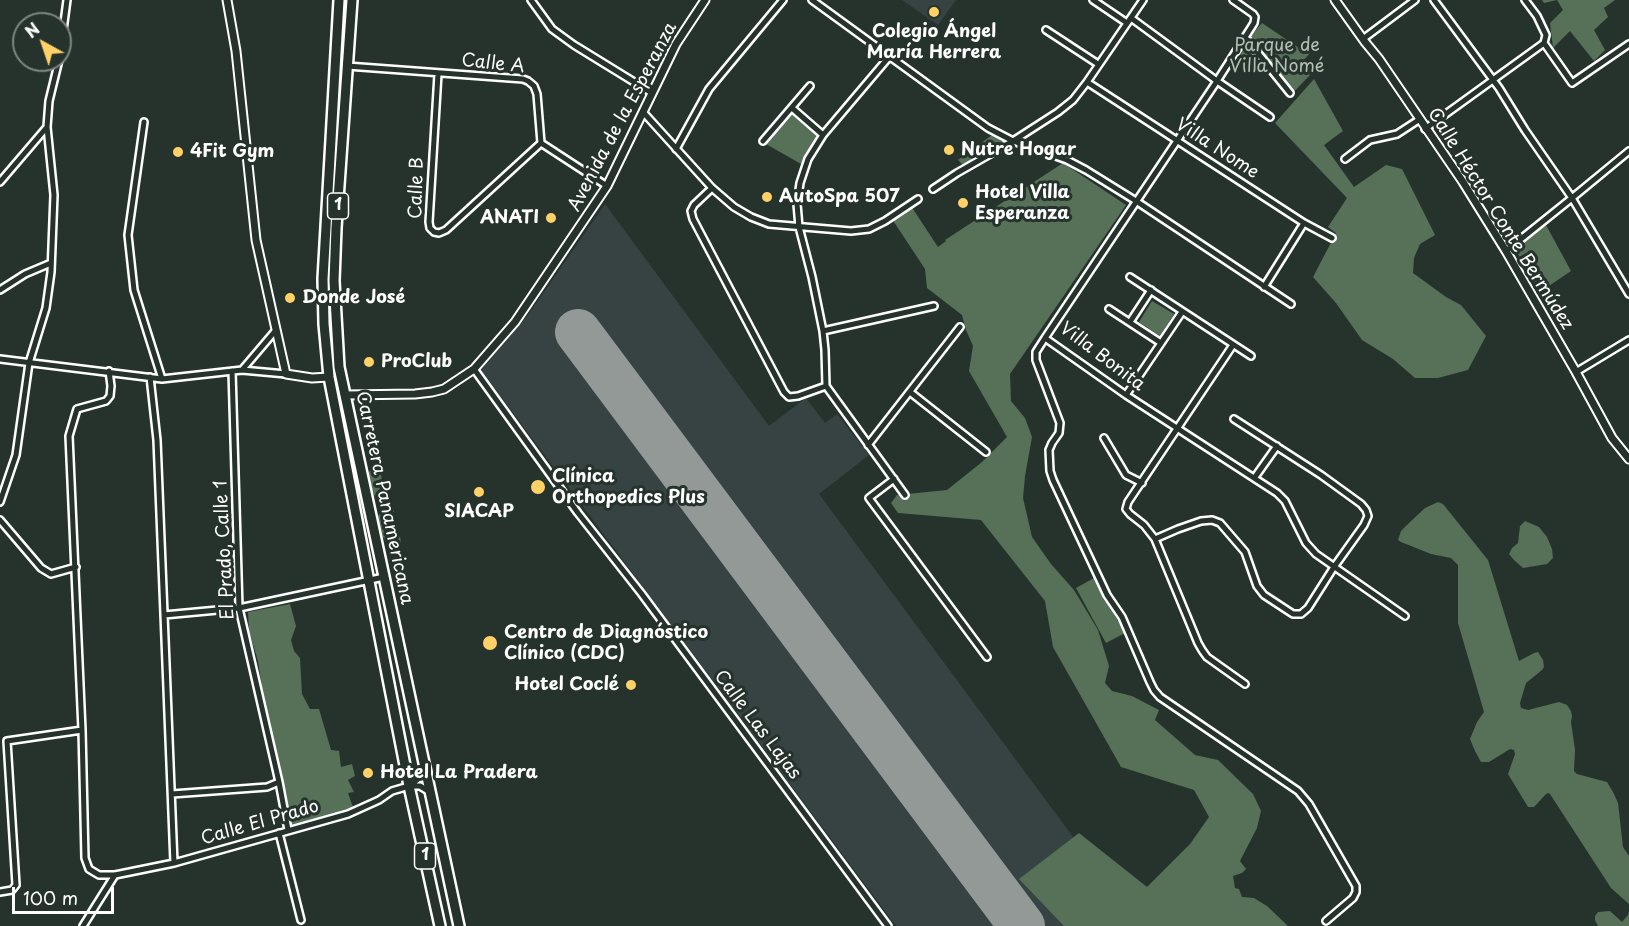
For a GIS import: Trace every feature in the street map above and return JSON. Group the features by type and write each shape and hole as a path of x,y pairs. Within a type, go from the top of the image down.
{"highway":[{"name":"Carretera Panamericana","path":"339,0 323,279 329,377 409,786 440,926"},
{"name":"Carretera Panamericana","path":"352,0 334,281 339,367 459,926"},
{"path":"329,377 335,379 339,394 349,411"},
{"name":"1","path":"348,470 354,480 372,563 377,572 384,577"}],"street":[{"path":"227,0 236,51 256,240 286,374"},
{"path":"531,0 552,29 652,93"},
{"name":"Avenida de la Esperanza","path":"345,395 432,392 444,389 474,369 515,322 607,186 676,44 705,0"},
{"path":"676,149 709,89 783,0"},
{"path":"812,0 988,128 1013,141 1067,160 1136,201 1291,304"},
{"path":"1093,0 1129,21 1270,117"},
{"path":"933,189 1013,141 1073,100 1143,0"},
{"name":"Villa Bonita","path":"1233,0 1251,12 1255,17 1254,23 1045,338 1126,395 1256,477 1277,493 1285,501 1306,543 1316,554 1405,616"},
{"name":"Calle Héctor Conte Bermúdez","path":"1335,0 1379,59 1463,182 1506,251 1612,438 1629,459"},
{"path":"1363,39 1415,0"},
{"path":"1434,0 1493,80 1572,198 1629,294"},
{"path":"1425,129 1544,43 1546,35 1537,16 1525,0"},
{"path":"1046,30 1098,64"},
{"path":"1245,37 1290,93"},
{"path":"1544,43 1572,82 1629,44"},
{"path":"889,57 823,135 808,159 800,183 797,204 799,227 823,331 826,386 905,495"},
{"name":"Calle A","path":"347,66 523,79 534,86 537,94 541,143"},
{"path":"0,499 16,455 29,363 46,308 51,263 54,195 47,127 49,101 55,72"},
{"name":"Calle B","path":"438,74 429,222 434,232 439,233 446,230 541,143"},
{"name":"Villa Nome","path":"1087,82 1304,223 1332,238"},
{"path":"763,141 810,87"},
{"path":"792,108 823,135"},
{"path":"644,112 712,188 734,207 769,224 851,231 869,229 918,199"},
{"path":"1345,159 1370,140 1397,134 1420,119"},
{"path":"144,122 128,235 134,290 162,379"},
{"path":"0,182 47,127"},
{"path":"541,143 607,186"},
{"path":"1506,251 1629,151"},
{"path":"712,188 694,205 691,211 693,219 784,392 789,397 798,396 826,386"},
{"path":"1264,287 1304,223"},
{"path":"0,290 25,274 51,263"},
{"path":"1130,277 1251,356"},
{"path":"1130,322 1151,290"},
{"path":"823,331 934,306"},
{"path":"1109,309 1161,343"},
{"path":"1126,395 1182,312"},
{"path":"868,445 960,327"},
{"path":"242,370 276,330"},
{"path":"1045,338 1036,352 1036,360 1060,423 1059,433 1049,450 1050,471 1107,596 1122,616 1150,682 1160,697 1298,791 1309,804 1356,886 1353,898 1326,921"},
{"path":"1576,372 1629,340"},
{"path":"1233,345 1126,508 1155,538 1198,643 1207,657 1245,684"},
{"path":"0,359 162,379 242,370 312,378 329,377"},
{"name":"Calle Las Lajas","path":"474,369 578,513 888,926"},
{"path":"109,371 110,396 106,401 77,409 69,436 86,863 89,869 99,875 115,875"},
{"name":"El Prado, Calle 1","path":"232,371 239,608 288,830"},
{"path":"150,377 157,440 174,863"},
{"path":"312,378 332,391"},
{"path":"910,392 986,452"},
{"path":"1155,538 1201,520 1220,523 1245,552 1257,586 1264,595 1293,614 1301,614 1308,608 1364,525 1368,516 1361,504 1321,475 1234,419"},
{"path":"1104,438 1126,476 1142,483"},
{"path":"1256,477 1277,446"},
{"path":"894,479 869,498 987,657"},
{"path":"0,520 41,568 51,574 76,567"},
{"path":"164,615 239,608 384,577"},
{"path":"0,892 12,890 16,885 7,741 82,730"},
{"path":"409,786 419,778 425,767"},
{"path":"172,794 267,787 279,782"},
{"path":"409,786 420,786 430,792"},
{"name":"Calle El Prado","path":"115,875 174,863 348,814 379,800 392,791 409,786"},
{"path":"279,833 302,920"},
{"path":"83,926 115,875"}],"shaded area":[{"name":"Colegio Ángel María Herrera","path":"902,0 956,0 938,25"},
{"path":"605,204 769,426 806,398 825,423 837,414 869,455 819,494 1139,926 896,926 481,370 528,315"}],"green space":[{"path":"1557,0 1615,0 1604,8 1608,17 1594,30 1605,50 1594,61 1570,31 1553,48 1550,23 1563,10"},
{"name":"Parque de Villa Nomé","path":"1262,23 1299,48 1307,46 1312,51 1302,62 1310,75 1289,97 1268,74 1240,55 1249,38"},
{"path":"1314,79 1343,131 1324,145 1354,187 1386,165 1402,169 1435,235 1420,244 1414,258 1413,273 1461,305 1486,336 1468,370 1438,378 1415,378 1393,359 1362,340 1336,303 1313,277 1336,233 1328,227 1347,198 1275,123"},
{"path":"793,112 819,135 801,164 766,144"},
{"path":"992,135 1000,139 1004,145 975,160 962,164 958,160"},
{"path":"1063,163 1126,205 1010,374 1011,401 1025,418 1032,437 1023,498 1032,537 1051,564 1074,590 1098,630 1109,666 1105,683 1112,691 1132,696 1159,710 1155,720 1195,755 1218,760 1253,794 1261,811 1257,828 1240,861 1246,869 1233,876 1235,888 1239,889 1242,897 1254,898 1267,906 1288,926 1064,926 1019,879 1079,833 1147,887 1190,844 1209,817 1194,790 1121,767 1053,647 1045,601 981,520 898,513 891,503 897,495 947,490 982,462 1007,437 969,371 973,346 962,315 927,288 925,269 892,219 911,206 938,247 945,240"},
{"path":"1546,225 1571,271 1540,292 1515,249"},
{"path":"1152,301 1174,314 1160,336 1139,322"},
{"path":"383,462 385,468 380,470 386,499 377,499 371,490 367,475 375,464"},
{"path":"1438,502 1443,504 1488,560 1519,661 1538,652 1543,660 1542,670 1526,683 1520,703 1521,708 1528,710 1559,702 1567,705 1572,716 1574,771 1577,774 1607,782 1613,792 1618,803 1623,847 1629,856 1629,904 1611,888 1550,794 1546,794 1534,807 1528,807 1508,774 1515,754 1514,750 1510,749 1489,762 1481,762 1475,751 1470,739 1484,712 1458,623 1458,565 1451,558 1431,554 1398,540 1401,531 1409,523 1425,508"},
{"path":"392,506 394,512 389,514 394,537 400,536 401,543 387,542 380,534 376,519 384,508"},
{"path":"1525,521 1539,527 1547,537 1553,558 1547,564 1523,568 1509,554 1518,543 1520,526"},
{"path":"1094,578 1125,633 1106,643 1076,588"},
{"path":"290,604 296,626 291,640 294,651 300,658 302,694 310,709 319,709 331,750 339,751 341,767 352,764 355,776 348,780 354,792 348,793 354,810 292,829 264,701 258,661 249,631 248,612"},
{"path":"1610,911 1622,922 1629,911 1629,926 1598,926 1595,916 1598,912"}],"runway":[{"path":"578,332 1022,926"}],"place":[{"name":"Colegio Ángel María Herrera","path":"934,12"},
{"name":"Nutre Hogar","path":"949,150"},
{"name":"4Fit Gym","path":"178,152"},
{"name":"AutoSpa 507","path":"767,197"},
{"name":"Hotel Villa Esperanza","path":"963,203"},
{"name":"ANATI","path":"551,218"},
{"name":"Donde José","path":"290,298"},
{"name":"ProClub","path":"369,362"},
{"name":"Clínica Orthopedics Plus","path":"538,487"},
{"name":"SIACAP","path":"479,492"},
{"name":"Centro de Diagnóstico Clínico (CDC)","path":"490,643"},
{"name":"Hotel Coclé","path":"631,685"},
{"name":"Hotel La Pradera","path":"368,773"}]}
